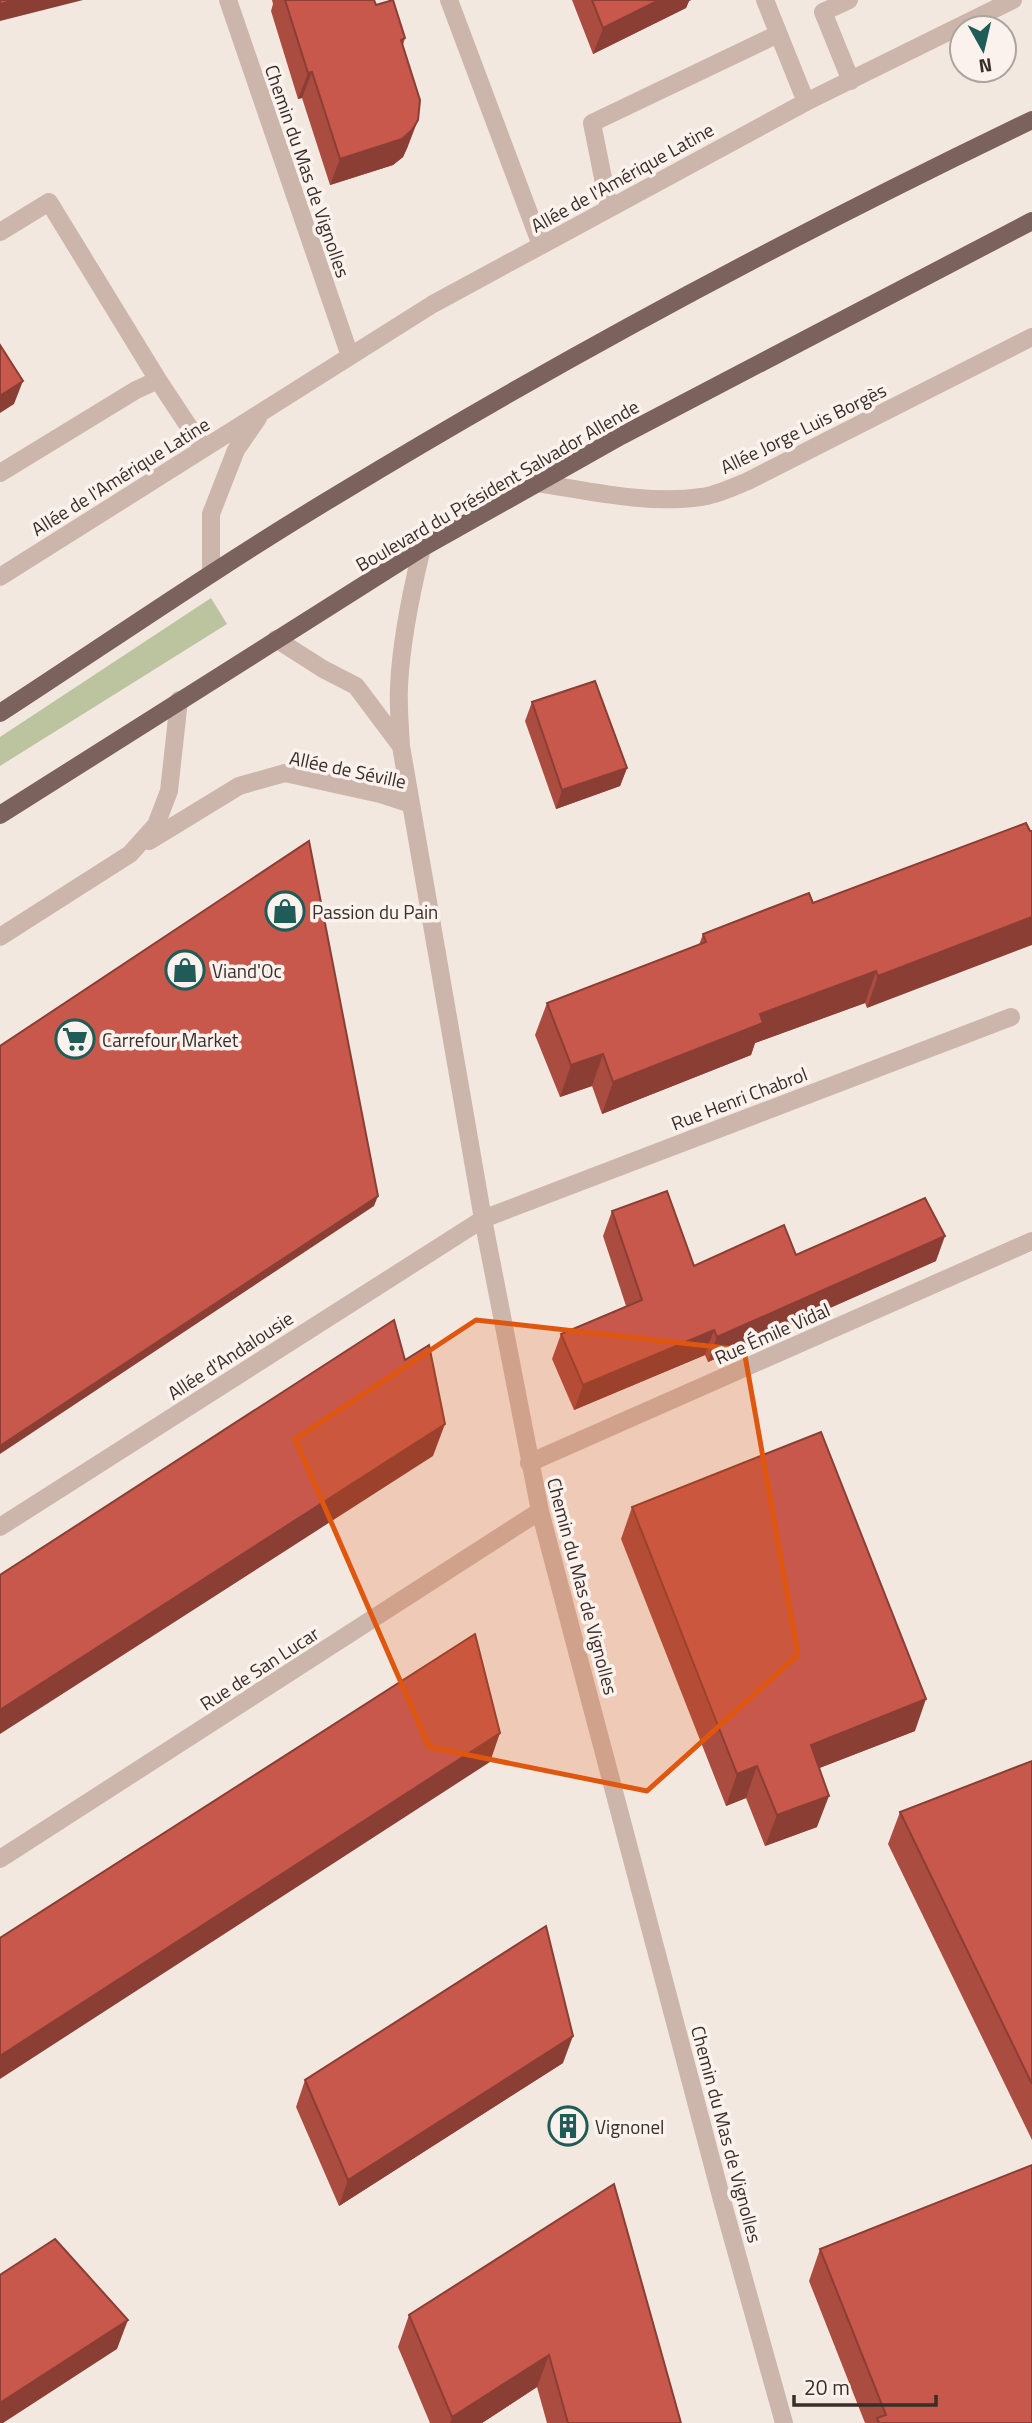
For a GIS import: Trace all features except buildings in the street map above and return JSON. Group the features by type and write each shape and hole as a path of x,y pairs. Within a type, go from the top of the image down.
{"main road":[{"path":"0,713 211,573 335,496 587,349 883,192 1032,120"},
{"name":"Boulevard du Président Salvador Allende","path":"0,815 422,548 634,430 1032,221"}],"street":[{"name":"Chemin du Mas de Vignolles","path":"228,0 350,356"},
{"path":"449,0 541,245"},
{"path":"765,0 806,102"},
{"path":"849,0 820,6 850,81"},
{"name":"Allée de l'Amérique Latine","path":"0,577 433,304 806,102 1013,0"},
{"path":"609,208 592,123 778,34"},
{"path":"0,232 49,202 203,448"},
{"name":"Allée Jorge Luis Borgès","path":"537,483 660,499 703,497 748,481 1032,337"},
{"path":"0,473 136,390 158,380"},
{"name":"Allée de l'Amérique Latine","path":"211,573 211,514 236,450 262,412"},
{"name":"Chemin du Mas de Vignolles","path":"422,548 402,655 399,688 401,746 483,1219 529,1463 723,2204 784,2423"},
{"name":"Chemin du Mas de Vignolles","path":"276,639 356,686 401,746"},
{"name":"Allée de Séville","path":"130,853 156,825 169,791 179,700"},
{"name":"Allée de Séville","path":"0,937 239,786 285,773 380,794 411,804"},
{"name":"Rue Henri Chabrol","path":"483,1219 1011,1017"},
{"name":"Allée d'Andalousie","path":"0,1527 483,1219"},
{"name":"Rue Émile Vidal","path":"529,1463 1032,1241"},
{"name":"Rue de San Lucar","path":"0,1859 540,1511"}],"highlighted area":[{"path":"476,1320 744,1350 798,1655 647,1791 429,1747 295,1439"}],"green space":[{"path":"211,598 227,624 0,766 0,737"}],"place":[{"name":"Passion du Pain","path":"285,911"},
{"name":"Viand'Oc","path":"185,970"},
{"name":"Carrefour Market","path":"75,1039"},
{"name":"Vignonel","path":"568,2126"}]}
